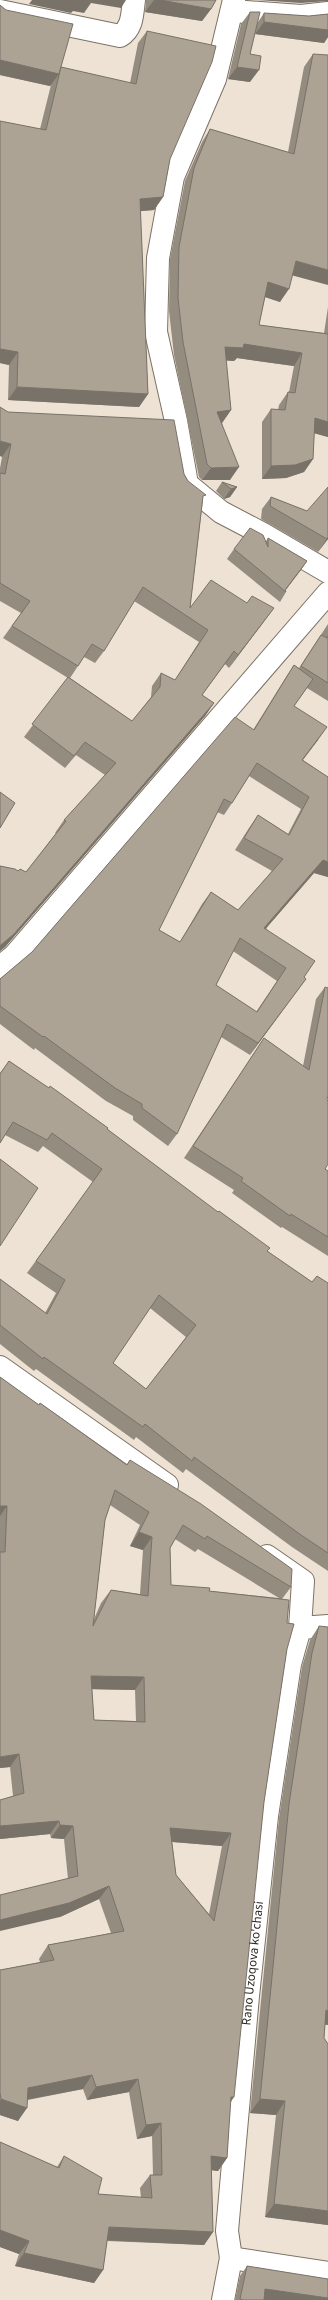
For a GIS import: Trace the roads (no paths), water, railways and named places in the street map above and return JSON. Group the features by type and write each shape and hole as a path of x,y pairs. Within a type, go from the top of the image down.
{"street":[{"path":"0,11 120,36 126,32 131,24 134,0"},
{"path":"328,13 302,16 234,6 215,79 173,177 158,258 156,332 176,422 187,484 220,512 263,534 328,572"},
{"path":"153,420 176,422"},
{"path":"0,967 14,956 328,593"},
{"path":"0,1367 180,1495"},
{"name":"Rano Uzoqova ko'chasi","path":"223,2300 231,2258 227,2231 248,1989 267,1816 290,1664 300,1628 303,1581 251,1545"},
{"path":"300,1628 328,1626"},
{"path":"231,2258 328,2273"}]}
